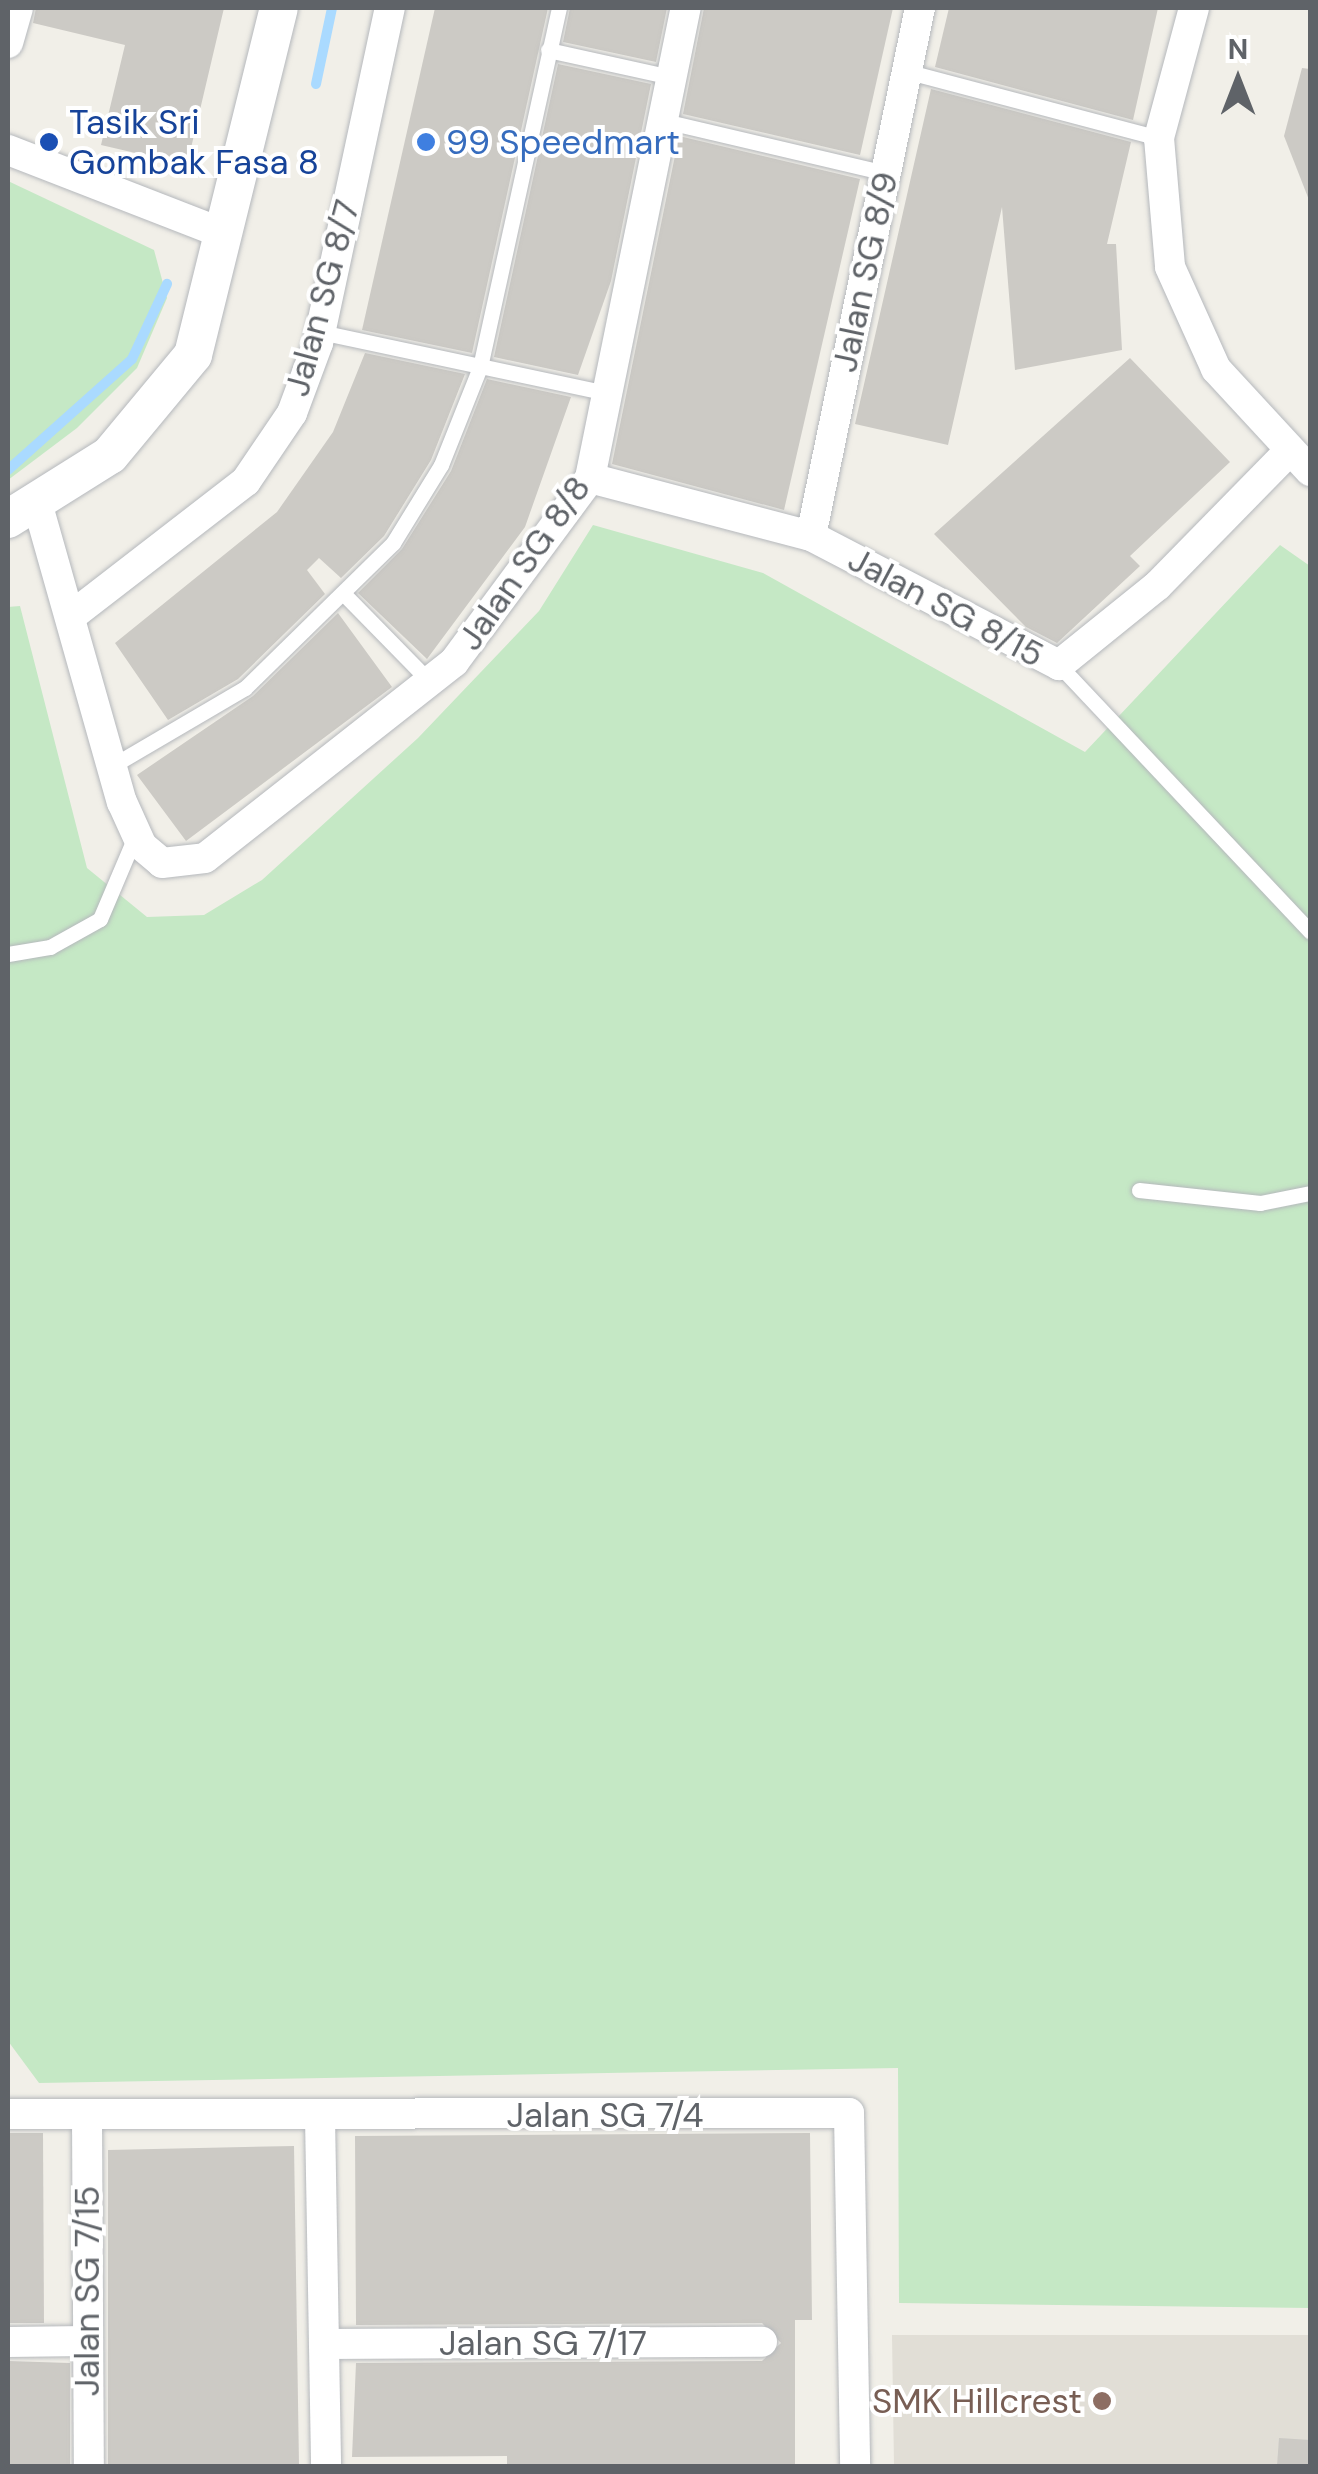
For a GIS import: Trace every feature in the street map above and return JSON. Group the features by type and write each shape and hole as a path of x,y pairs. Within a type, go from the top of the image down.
{"street":[{"path":"8,43 18,8"},
{"path":"136,834 112,766 74,614 23,512 110,456 167,395 209,317 278,8"},
{"name":"Jalan SG 8/7","path":"74,614 246,482 292,412 320,332 390,8"},
{"name":"Jalan SG 8/8","path":"136,834 152,854 177,864 226,844 432,684 590,478 686,8"},
{"name":"Jalan SG 8/9","path":"810,536 920,8"},
{"path":"1194,8 1160,138 1168,256 1188,317 1216,369 1300,461"},
{"path":"8,150 225,234"},
{"name":"Jalan SG 8/15","path":"590,478 810,536 1059,665 1157,586 1300,461"},
{"name":"Jalan SG 7/4","path":"8,2114 849,2114 856,2466"},
{"name":"Jalan SG 7/15","path":"87,2116 89,2466"},
{"path":"320,2117 326,2466"},
{"path":"8,2342 86,2341"},
{"name":"Jalan SG 7/17","path":"324,2344 762,2342"}],"lane":[{"path":"112,766 245,688 393,542 440,465 480,367 559,8"},
{"path":"548,50 674,78"},
{"path":"905,72 1160,138"},
{"path":"664,121 886,173"},
{"path":"320,332 606,393"},
{"path":"342,594 432,684"},
{"path":"1059,665 1310,931"},
{"path":"8,954 50,947 100,920 136,834"},
{"path":"1139,1190 1260,1203 1310,1193"}],"shaded area":[{"name":"SMK Hillcrest","path":"892,2335 1310,2335 1310,2466 894,2466"}],"green space":[{"path":"8,181 154,250 167,298 137,368 77,428 8,480"},
{"path":"593,525 763,573 1085,752 1280,545 1310,566 1310,2308 899,2303 898,2068 39,2083 8,2041 8,607 20,606 87,868 147,917 204,915 262,880 418,738 539,611"}],"building":[{"path":"36,8 224,8 187,165 101,145 125,45 33,23"},
{"path":"435,8 548,8 472,353 362,330"},
{"path":"570,8 667,8 656,62 563,42"},
{"path":"704,8 893,8 860,155 683,114"},
{"path":"949,8 1158,8 1133,120 935,67"},
{"path":"558,64 651,84 611,281 578,375 494,357"},
{"path":"1302,68 1310,69 1309,200 1284,136"},
{"path":"931,89 1131,142 1107,244 1116,244 1122,350 1015,370 1002,207 948,445 855,424"},
{"path":"679,136 860,179 784,510 612,464"},
{"path":"365,353 465,374 431,460 384,536 341,578 319,558 307,570 325,594 238,679 168,720 115,643 277,512 333,432"},
{"path":"1130,358 1230,462 1130,556 1140,566 1057,643 1026,627 934,534"},
{"path":"487,379 571,397 525,527 427,659 358,593 402,549 451,471"},
{"path":"338,613 392,687 186,841 137,775 253,696"},
{"path":"8,2133 43,2133 44,2323 8,2323"},
{"path":"810,2133 812,2320 795,2320 795,2466 507,2466 507,2456 352,2457 356,2363 762,2361 781,2343 762,2323 356,2325 355,2136"},
{"path":"294,2146 299,2466 108,2466 108,2150"},
{"path":"8,2361 70,2363 70,2466 8,2466"},
{"path":"1279,2438 1310,2440 1310,2466 1277,2466"}],"waterway":[{"path":"316,84 332,8"},
{"path":"8,470 132,359 167,284"}],"place":[{"name":"Tasik Sri Gombak Fasa 8","path":"49,142"},
{"name":"99 Speedmart","path":"426,142"},
{"name":"SMK Hillcrest","path":"1102,2401"}]}
